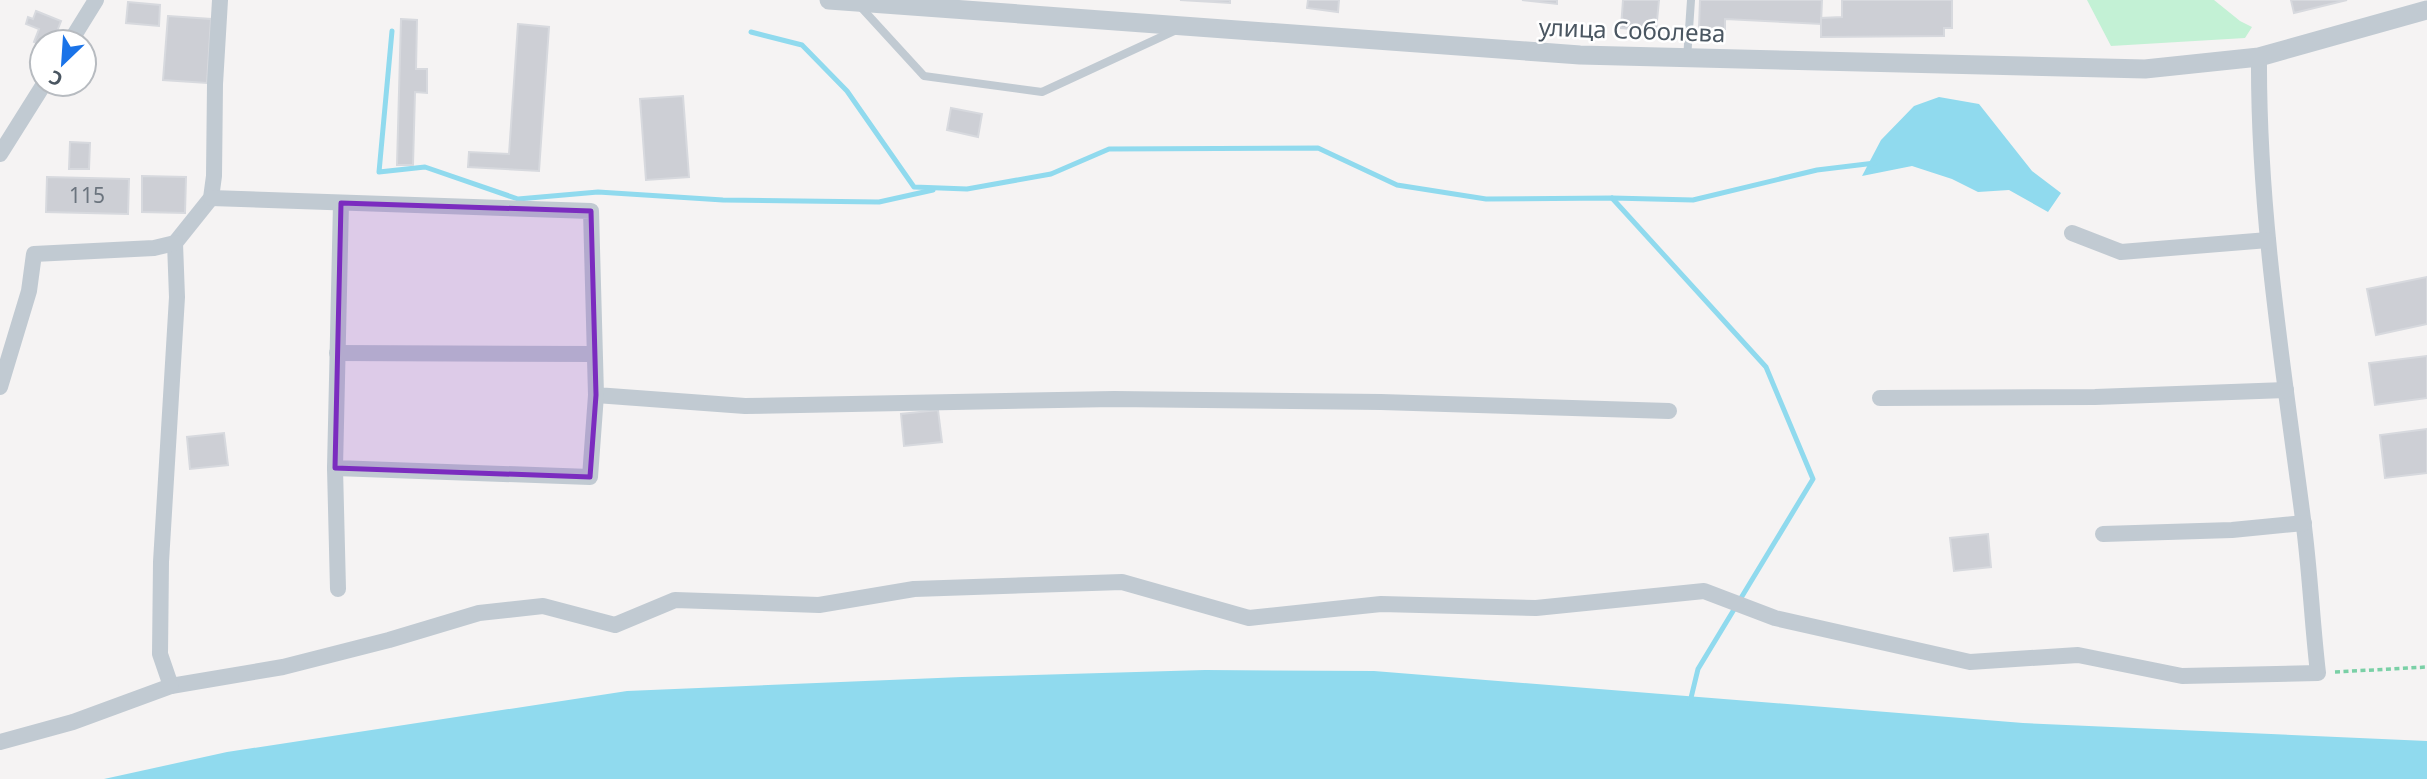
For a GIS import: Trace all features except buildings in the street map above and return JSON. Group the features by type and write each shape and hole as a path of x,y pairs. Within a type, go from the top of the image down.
{"street":[{"path":"79,28 96,0"},
{"path":"0,387 29,291 34,254 154,248 175,243 211,198 220,0"},
{"name":"улица Соболева","path":"829,0 1580,55 2145,69 2259,57 2427,9"},
{"path":"0,742 73,722 171,686 283,667 389,640 479,613 543,606 615,625 675,600 819,605 914,589 1122,582 1249,618 1381,604 1536,608 1704,591 1775,618 1970,662 2078,654 2182,676 2318,673 2304,523 2270,270 2258,112 2259,57"},
{"path":"0,154 35,98"},
{"path":"211,198 591,211 596,395 590,477 335,468"},
{"path":"338,589 335,468 341,202"},
{"path":"2072,233 2121,252 2268,240"},
{"path":"171,686 160,654 161,588 177,297 175,243"},
{"path":"337,353 594,354"},
{"path":"1880,398 2095,397 2286,390"},
{"path":"596,395 745,406 1114,399 1381,402 1669,411"},
{"path":"2103,534 2232,530 2304,523"}],"lane":[{"path":"1687,58 1691,0"},
{"path":"856,2 924,76 1042,92 1183,27"}],"path":[{"path":"2318,673 2427,667"}],"highlighted area":[{"path":"341,203 591,211 596,395 590,477 335,468"}],"green space":[{"path":"2087,0 2214,0 2252,27 2245,38 2111,46"}],"water":[{"path":"1939,97 1979,104 2032,171 2061,193 2048,212 2009,190 1978,192 1952,179 1912,166 1862,176 1881,140 1914,106"},
{"path":"1205,670 1374,671 2023,723 2427,741 2427,779 104,779 227,752 627,691"}],"waterway":[{"path":"392,31 379,172 425,167 518,199 598,192 723,200 879,202 933,190"},
{"path":"751,32 802,45 847,91 914,187 967,189 1051,174 1109,149 1318,148 1397,185 1486,199 1693,200 1817,170 1875,163"},
{"path":"1612,198 1766,367 1813,479 1698,669 1690,702"}]}
